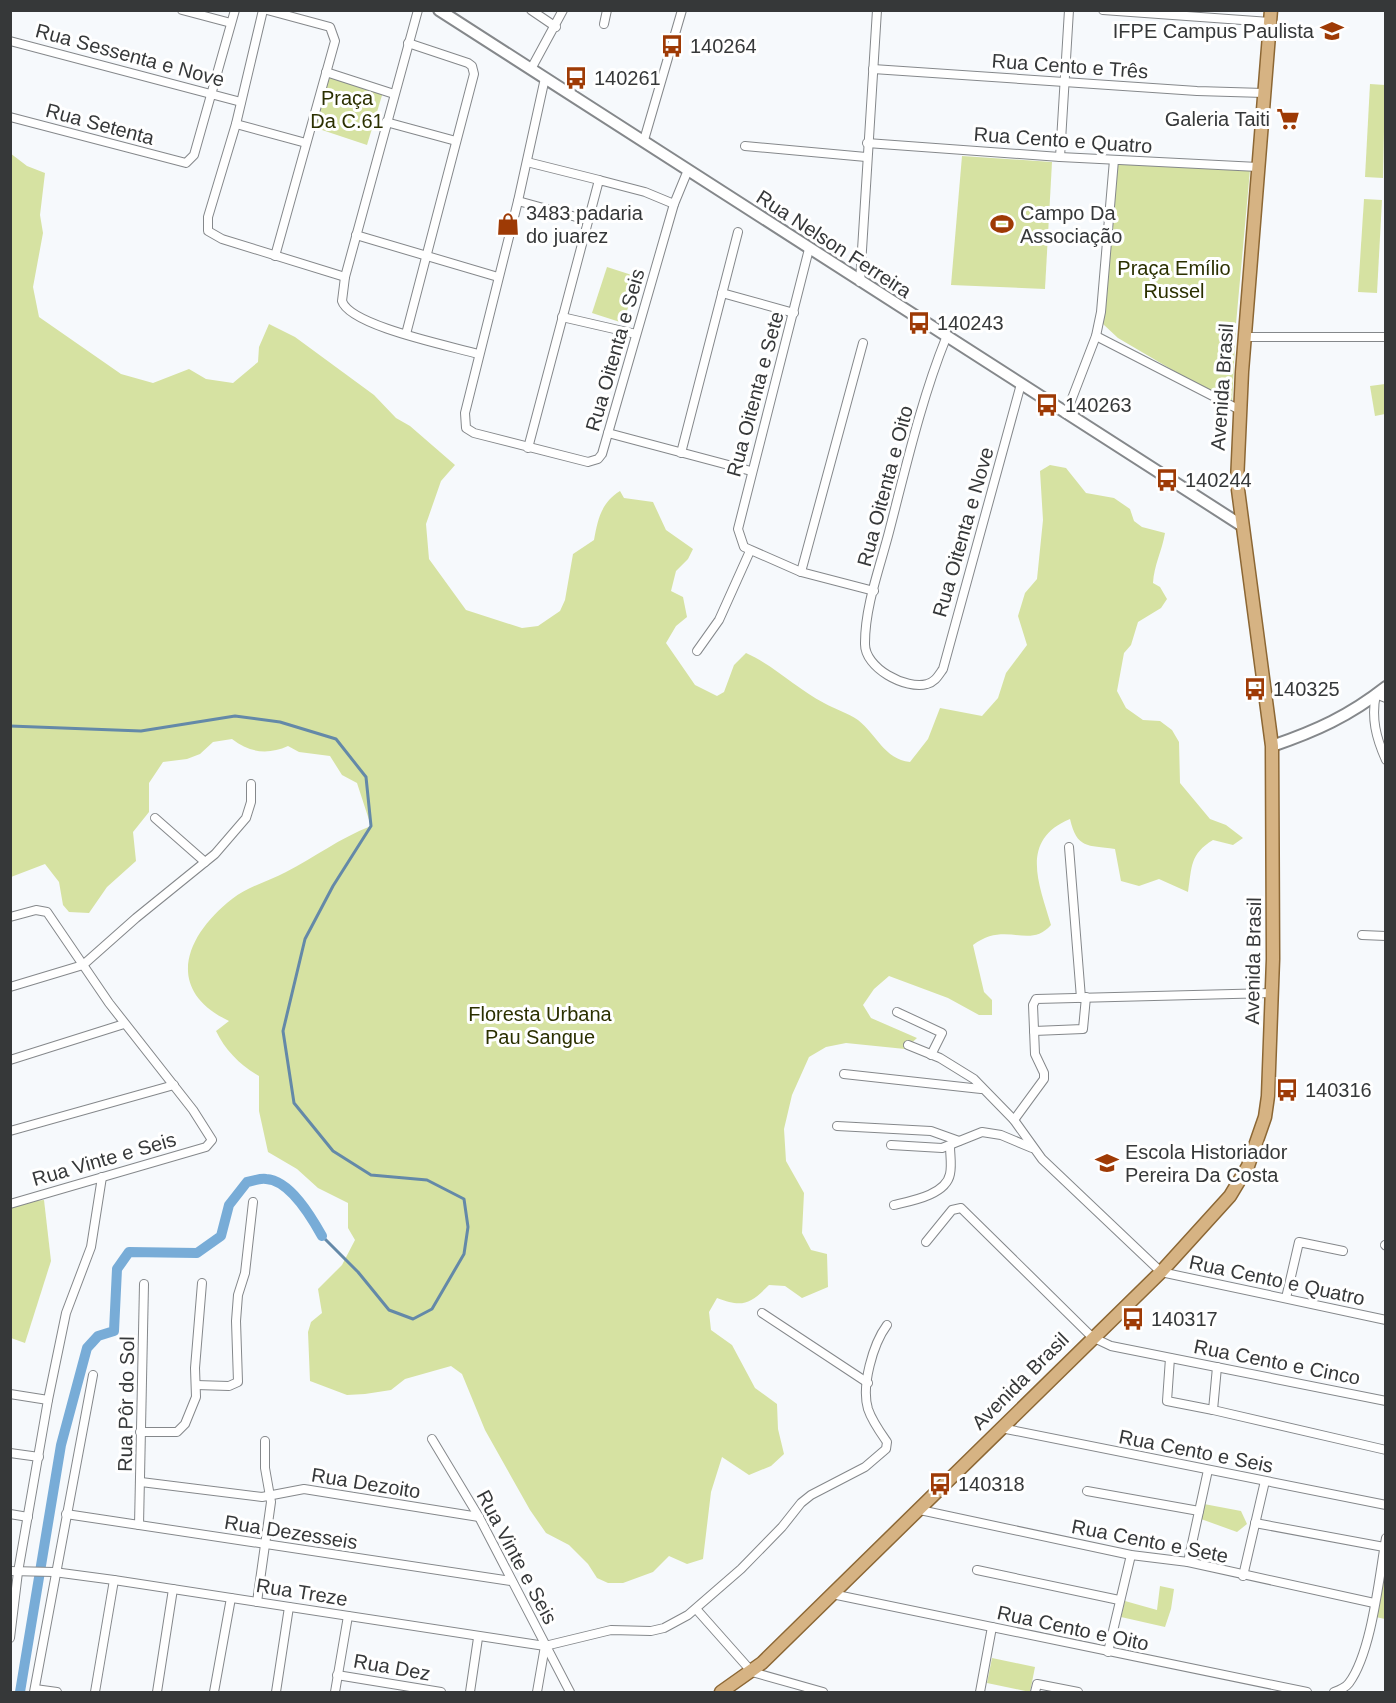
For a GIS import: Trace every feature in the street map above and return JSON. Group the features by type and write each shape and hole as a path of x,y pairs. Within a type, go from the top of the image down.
{"main road":[{"name":"Rua Nelson Ferreira","path":"439,10 946,338 1241,525"},
{"name":"Avenida Brasil","path":"721,1692 752,1672 1161,1272 1230,1196 1248,1166 1265,1117 1268,1096 1272,993 1274,790 1272,746 1237,482 1245,338 1271,16"},
{"path":"1272,746 1316,731 1382,693"}],"street":[{"path":"182,10 231,23"},
{"path":"212,93 235,10"},
{"path":"275,256 335,41 332,30 265,10 236,124 208,217 208,231 222,239 275,256 345,277"},
{"path":"418,10 345,277 342,301 350,313 370,323 478,354"},
{"path":"531,10 556,27"},
{"path":"531,69 556,27 563,10"},
{"path":"604,24 607,10"},
{"path":"644,141 682,10"},
{"path":"860,282 866,157 877,10"},
{"path":"1060,157 1069,10"},
{"path":"1103,10 1271,16"},
{"name":"Rua Sessenta e Nove","path":"10,41 241,102"},
{"path":"406,334 474,74 472,66 408,43"},
{"name":"Rua Cento e Três","path":"873,69 1197,91 1264,93"},
{"path":"326,72 394,94"},
{"path":"545,78 518,201 465,413 466,428 474,433 528,448 587,220 600,180"},
{"name":"Rua Setenta","path":"10,117 181,163 190,160 194,155 212,93"},
{"path":"386,122 456,141"},
{"path":"236,124 306,143"},
{"name":"Rua Cento e Quatro","path":"867,143 1060,157 1258,167"},
{"path":"746,146 866,157"},
{"path":"1066,414 1096,336 1101,312 1114,160"},
{"path":"527,162 645,192 674,204"},
{"name":"Rua Oitenta e Seis","path":"528,448 588,462 598,459 602,454 674,204 688,170"},
{"path":"518,201 587,220"},
{"path":"681,453 738,232"},
{"path":"356,235 498,276"},
{"name":"Rua Oitenta e Sete","path":"747,549 738,529 738,519 809,249"},
{"path":"722,293 794,313"},
{"path":"562,317 636,334"},
{"path":"1096,336 1240,410"},
{"path":"1245,338 1386,337"},
{"name":"Rua Oitenta e Oito","path":"864,644 874,591 915,431 946,338"},
{"path":"801,572 862,343"},
{"name":"Rua Oitenta e Nove","path":"864,644 871,661 880,672 893,678 922,685 929,684 935,680 942,669 1021,384"},
{"path":"608,433 751,471"},
{"path":"698,651 719,620 747,549 801,572 874,591"},
{"path":"1382,693 1373,708 1374,726 1386,760"},
{"path":"10,987 83,965 205,862 232,836 246,818 251,802 251,784"},
{"path":"155,818 205,862"},
{"path":"1034,1031 1083,1029 1083,998 1069,847"},
{"path":"10,917 36,910 47,912 124,1024 174,1085 10,1131"},
{"path":"1362,935 1386,936"},
{"path":"1014,1119 1044,1079 1044,1073 1035,1054 1034,1000 1272,993"},
{"path":"897,1011 940,1031 942,1037 932,1055"},
{"path":"10,1060 124,1024"},
{"path":"908,1045 966,1073 1014,1119 1032,1148 1161,1272"},
{"path":"844,1074 981,1089"},
{"name":"Rua Vinte e Seis","path":"10,1204 206,1147 212,1140 207,1130 174,1085"},
{"path":"837,1126 931,1131 959,1141"},
{"path":"891,1145 938,1148 950,1146 982,1132 1001,1135 1032,1148"},
{"path":"894,1205 926,1196 947,1181 951,1172 950,1146"},
{"path":"10,1638 18,1572 48,1400 66,1313 91,1248 102,1177"},
{"path":"196,1385 229,1386 238,1383 236,1321 238,1295 245,1273 253,1202"},
{"path":"926,1242 952,1210 961,1208 1092,1337"},
{"path":"1286,1298 1299,1242 1343,1251"},
{"name":"Rua Cento e Quatro","path":"1161,1272 1386,1320"},
{"path":"140,1432 171,1433 181,1430 196,1397 195,1362 202,1283"},
{"name":"Rua Pôr do Sol","path":"139,1525 144,1284"},
{"path":"762,1313 868,1383"},
{"path":"537,1692 545,1646 611,1630 651,1631 664,1628 697,1610 782,1527 801,1503 811,1495 865,1467 886,1449 887,1442 867,1407 873,1350 887,1325"},
{"name":"Rua Cento e Cinco","path":"1092,1337 1111,1346 1386,1401"},
{"path":"1170,1358 1167,1401 1386,1450"},
{"path":"1213,1410 1217,1367"},
{"path":"57,1692 35,1691 51,1572 66,1514 93,1375"},
{"path":"10,1394 48,1400"},
{"name":"Rua Cento e Seis","path":"1001,1428 1386,1505"},
{"name":"Rua Vinte e Seis","path":"432,1439 480,1517 570,1692"},
{"path":"257,1602 271,1495 266,1477 265,1441"},
{"path":"10,1453 39,1457"},
{"path":"1188,1562 1208,1470"},
{"name":"Rua Dezoito","path":"141,1482 271,1495 303,1489 480,1517"},
{"path":"1243,1576 1265,1482"},
{"path":"1087,1491 1199,1511"},
{"name":"Rua Cento e Sete","path":"920,1509 1131,1555 1188,1562 1243,1576 1374,1603"},
{"path":"10,1514 28,1517"},
{"name":"Rua Dezesseis","path":"66,1514 511,1581"},
{"path":"1255,1523 1385,1543 1365,1643 1349,1683 1334,1692"},
{"path":"1108,1652 1131,1555"},
{"path":"977,1570 1119,1600"},
{"name":"Rua Treze","path":"18,1572 51,1572 114,1580 478,1638 545,1646"},
{"path":"95,1692 114,1580"},
{"path":"157,1692 173,1589"},
{"name":"Rua Cento e Oito","path":"832,1594 1292,1691 1307,1692"},
{"path":"214,1692 231,1598"},
{"path":"276,1692 289,1607"},
{"path":"697,1610 752,1672 823,1692"},
{"path":"335,1692 348,1616"},
{"path":"980,1692 992,1627"},
{"path":"470,1692 478,1638"},
{"name":"Rua Dez","path":"337,1675 441,1692"},
{"path":"1035,1692 1037,1684 1078,1692"}],"green space":[{"name":"Praça Da C.61","path":"327,74 383,92 367,145 313,127"},
{"path":"1370,84 1385,85 1383,178 1365,177"},
{"name":"Floresta Urbana Pau Sangue","path":"10,153 27,166 45,173 40,215 43,233 33,287 39,317 121,374 153,383 189,369 206,379 233,383 258,362 259,347 269,324 295,337 374,395 396,418 410,426 455,465 441,481 426,524 429,559 466,610 522,628 538,626 560,611 565,600 573,554 594,540 599,518 608,501 620,491 624,498 653,502 666,530 693,549 688,559 676,571 671,591 683,597 687,617 676,626 666,643 695,685 717,696 724,692 734,665 746,653 767,664 814,697 858,720 887,751 901,760 910,762 928,739 940,708 982,716 998,698 1006,673 1027,645 1018,616 1025,593 1037,579 1043,520 1040,471 1050,465 1066,468 1086,493 1114,498 1130,509 1134,521 1142,527 1165,533 1153,583 1160,587 1167,599 1161,608 1138,622 1131,645 1124,653 1117,691 1126,708 1143,720 1160,721 1172,730 1179,742 1180,783 1210,819 1226,825 1243,838 1233,845 1213,840 1205,845 1193,862 1188,892 1159,879 1139,886 1121,881 1115,849 1090,846 1080,841 1070,819 1054,828 1044,839 1038,851 1038,879 1051,925 1043,932 1034,935 996,935 973,945 984,992 992,1000 992,1015 979,1015 948,998 889,976 874,989 863,1005 871,1018 917,1038 905,1049 846,1043 826,1047 809,1057 792,1095 784,1129 786,1161 804,1193 802,1233 811,1250 827,1254 828,1287 802,1298 785,1286 769,1285 746,1302 733,1303 717,1298 709,1312 711,1330 732,1345 755,1388 777,1404 778,1429 784,1454 771,1466 749,1475 722,1457 711,1492 703,1559 687,1564 669,1556 653,1572 623,1583 608,1583 597,1578 588,1564 569,1545 546,1533 530,1510 485,1430 462,1374 451,1366 405,1379 391,1390 365,1394 347,1395 310,1381 308,1332 311,1322 322,1313 318,1289 342,1265 355,1240 348,1228 348,1203 318,1188 297,1169 268,1152 259,1111 259,1076 234,1057 224,1045 216,1031 229,1021 208,1008 195,994 189,978 188,961 193,945 203,929 232,899 371,826 357,783 342,775 330,756 299,752 288,746 273,751 252,750 232,739 213,742 200,754 187,759 163,762 149,783 149,812 133,832 136,861 107,887 89,913 69,912 63,905 59,882 45,864 11,877"},
{"name":"Campo Da Associação","path":"962,156 1052,162 1045,289 951,285"},
{"name":"Praça Emílio Russel","path":"1118,164 1250,170 1236,324 1232,405 1118,338 1103,324"},
{"path":"1364,199 1382,200 1377,293 1358,292"},
{"path":"607,267 638,277 623,323 592,313"},
{"path":"1385,384 1385,414 1375,416 1370,386"},
{"path":"44,1200 51,1261 25,1343 11,1338 11,1203"},
{"path":"1204,1504 1241,1511 1247,1524 1237,1532 1201,1519"},
{"path":"1385,1533 1385,1619 1371,1616"},
{"path":"1160,1586 1174,1589 1165,1627 1121,1617 1125,1601 1157,1610"},
{"path":"992,1658 1035,1667 1030,1692 987,1683"}],"waterway":[{"path":"10,726 141,731 235,716 280,722 336,739 366,777 371,826 333,886 305,939 283,1031 294,1103 333,1151 371,1175 427,1180 464,1199 468,1227 464,1254 432,1309 413,1319 389,1310 358,1272 322,1236"},
{"path":"20,1692 61,1445 87,1348 98,1336 114,1331 117,1269 129,1252 197,1253 221,1236 229,1205 247,1182 259,1179 275,1181 292,1193 322,1236"}],"place":[{"name":"IFPE Campus Paulista","path":"1332,31"},
{"name":"140264","path":"672,46"},
{"name":"140261","path":"576,78"},
{"name":"Galeria Taiti","path":"1288,119"},
{"name":"3483 padaria do juarez","path":"508,224"},
{"name":"Campo Da Associação","path":"1002,224"},
{"name":"140243","path":"919,323"},
{"name":"140263","path":"1047,405"},
{"name":"140244","path":"1167,480"},
{"name":"140325","path":"1255,689"},
{"name":"140316","path":"1287,1090"},
{"name":"Escola Historiador Pereira Da Costa","path":"1107,1163"},
{"name":"140317","path":"1133,1319"},
{"name":"140318","path":"940,1484"}]}
